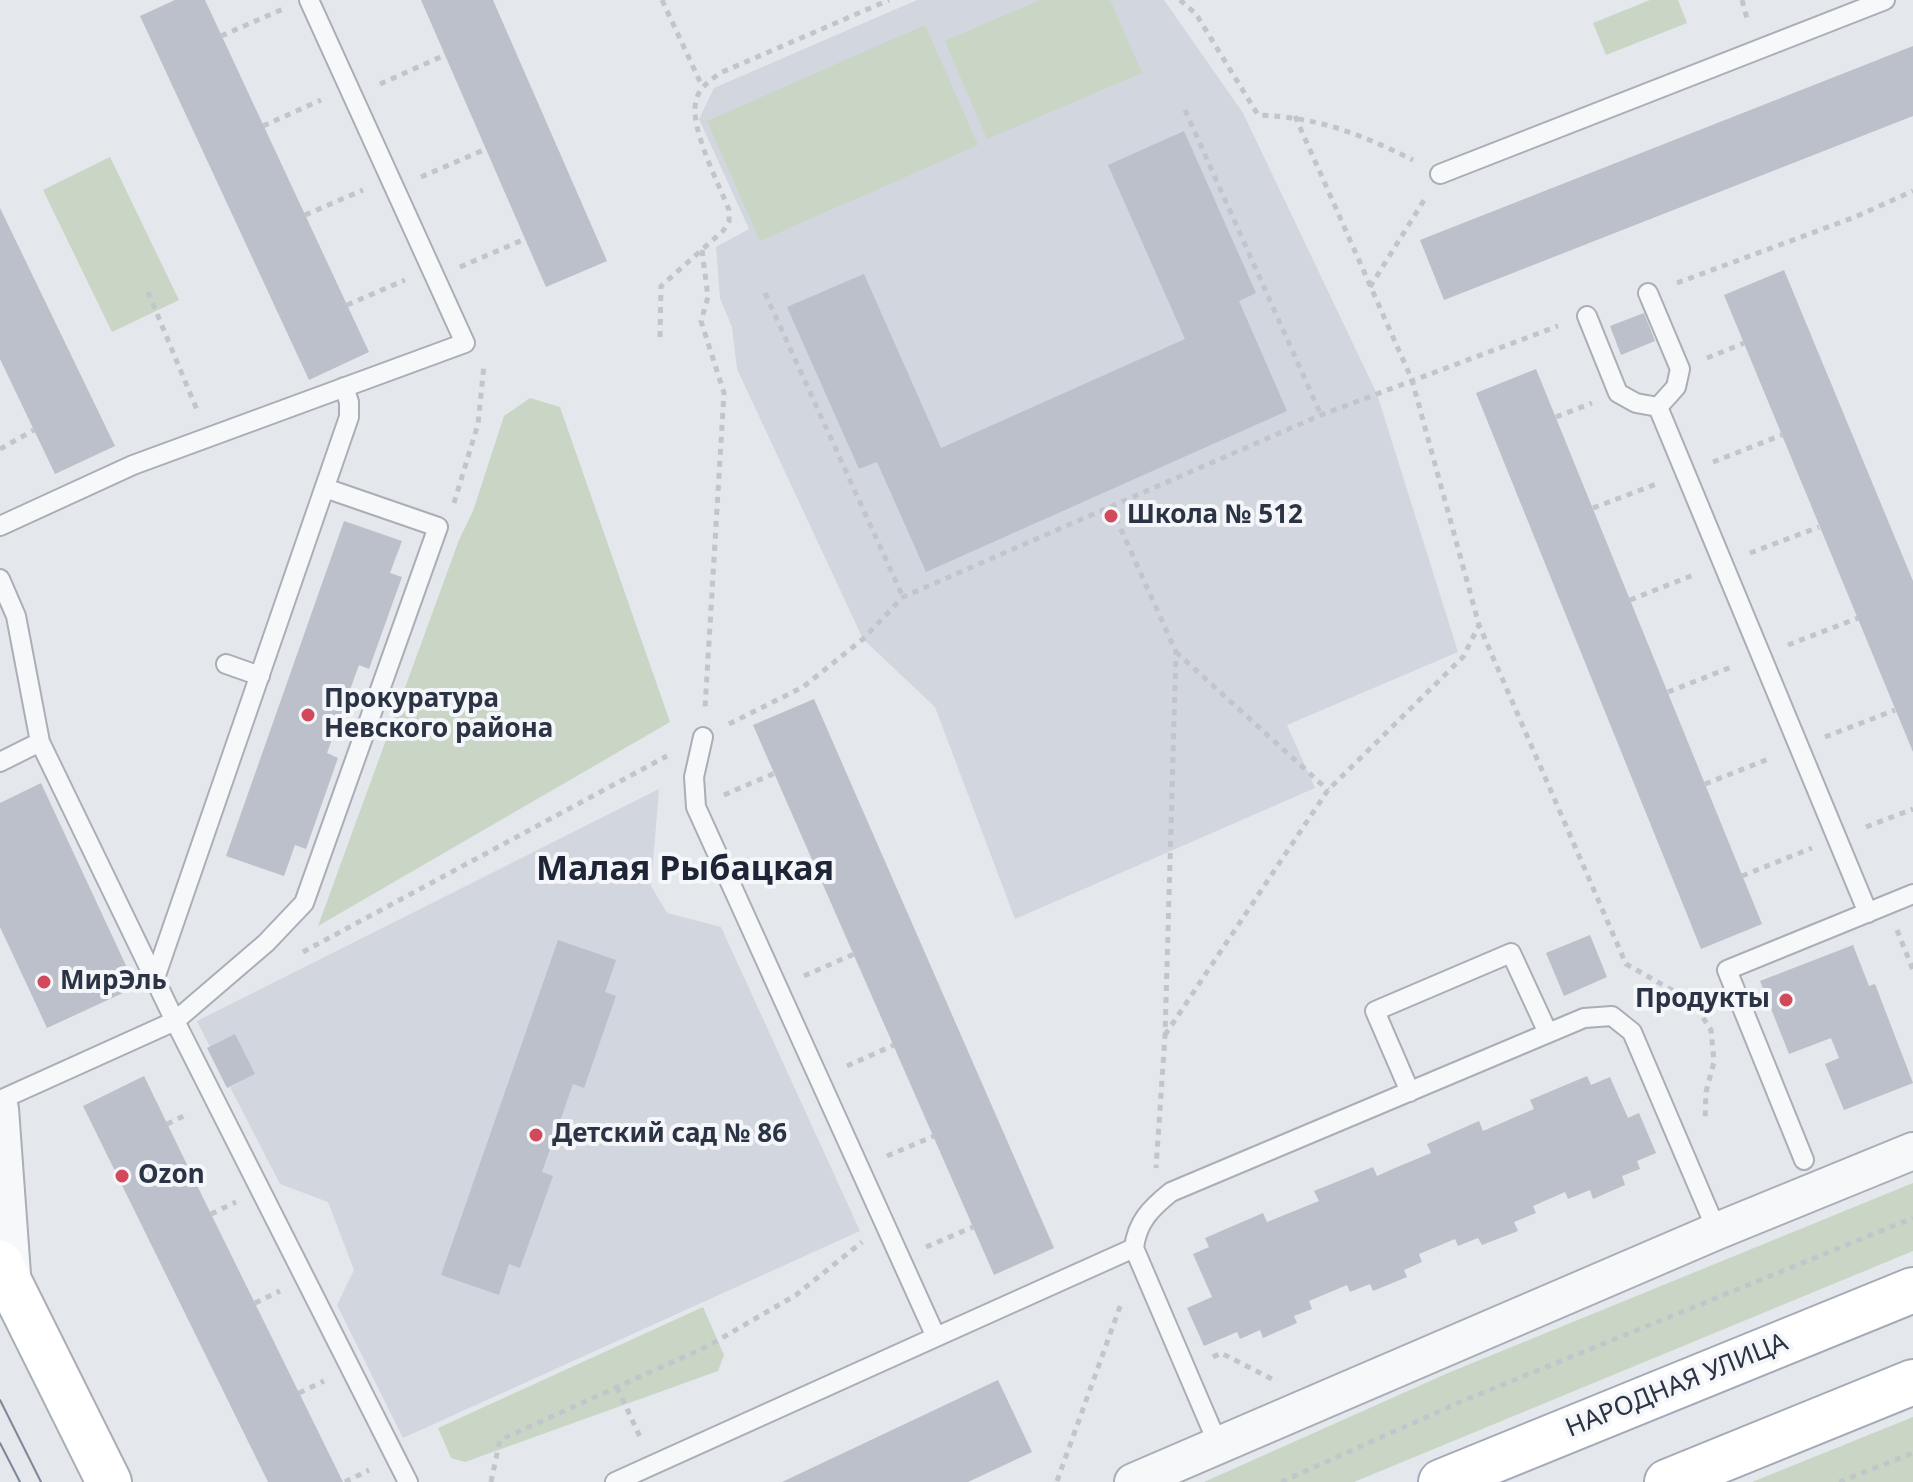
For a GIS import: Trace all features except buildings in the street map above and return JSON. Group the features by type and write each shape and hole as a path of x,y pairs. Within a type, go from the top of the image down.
{"main road":[{"path":"6,1276 109,1482"},
{"name":"НАРОДНАЯ УЛИЦА","path":"1441,1482 1913,1290"},
{"path":"1667,1482 1913,1382"}],"street":[{"path":"0,1109 6,1276"},
{"path":"1133,1482 1717,1231 1913,1151"}],"lane":[{"path":"0,526 133,465 465,343 309,0"},
{"path":"1440,174 1885,0"},
{"path":"1648,293 1680,369 1676,387 1658,407"},
{"path":"1587,316 1618,393 1636,403 1658,407"},
{"path":"155,978 349,417 344,387"},
{"path":"1658,407 1868,913"},
{"path":"0,1100 175,1021 266,943 304,903 438,527 325,488"},
{"path":"0,579 16,616 40,742 175,1021 408,1482"},
{"path":"226,664 260,676"},
{"path":"703,737 694,777 696,807 936,1337"},
{"path":"0,762 40,742"},
{"path":"1804,1160 1727,970 1913,894"},
{"path":"1410,1092 1375,1011 1388,1005 1511,953 1548,1033"},
{"path":"1218,1444 1134,1248 1136,1231 1152,1207 1171,1192 1584,1018 1612,1016 1632,1032 1717,1231"},
{"path":"615,1482 1134,1248"}],"path":[{"path":"662,0 702,86"},
{"path":"660,337 661,286 729,221 729,210 694,118 696,100 702,86 720,73 889,0"},
{"path":"1180,0 1196,14 1258,115 1295,116 1357,132 1440,174 1370,287"},
{"path":"221,36 289,6"},
{"path":"263,126 445,55"},
{"path":"1185,110 1321,415"},
{"path":"1295,116 1412,380 1479,625 1626,964 1693,1002 1711,1030 1714,1062 1706,1092 1705,1140 1694,1177"},
{"path":"305,215 486,149"},
{"path":"1648,293 1855,217 1913,191"},
{"path":"347,305 525,239"},
{"path":"702,250 708,297 701,321 724,393 703,737"},
{"path":"148,292 208,437"},
{"path":"765,293 903,597"},
{"path":"300,953 703,737 803,687 863,639 903,597 1321,415 1587,316"},
{"path":"1680,369 1744,343"},
{"path":"438,527 452,511 478,424 484,364"},
{"path":"0,449 34,430"},
{"path":"1111,507 1176,652 1328,790"},
{"path":"1165,1036 1328,790 1463,657 1479,625"},
{"path":"1152,1207 1165,1036 1176,652"},
{"path":"696,807 775,773"},
{"path":"737,897 814,864"},
{"path":"1887,904 1913,970"},
{"path":"778,988 854,954"},
{"path":"818,1078 894,1045"},
{"path":"859,1168 934,1136"},
{"path":"1281,1482 1460,1402 1913,1218"},
{"path":"491,1482 500,1440 708,1346 796,1295 885,1224"},
{"path":"900,1259 973,1227"},
{"path":"1057,1481 1127,1287 1134,1248"},
{"path":"1186,1368 1221,1353 1279,1383"},
{"path":"617,1387 652,1465"},
{"path":"1839,1482 1913,1453"}],"shaded area":[{"name":"Школа № 512","path":"917,0 1164,0 1243,113 1377,394 1458,652 1287,725 1315,788 1015,919 935,707 863,639 737,369 732,327 720,298 716,247 749,229 699,119 714,88"},
{"name":"Детский сад № 86","path":"659,789 651,886 667,913 721,927 860,1231 403,1438 337,1305 354,1270 328,1202 280,1184 230,1087 255,1074 210,1047 197,1021"}],"green space":[{"path":"1040,0 1110,0 1142,73 987,139 945,41"},
{"path":"1650,0 1678,0 1687,23 1606,55 1593,23"},
{"path":"925,25 978,145 760,241 707,121"},
{"path":"110,157 179,300 112,332 43,190"},
{"path":"530,398 560,407 670,722 318,926 459,540 473,511 504,416"},
{"path":"1913,1183 1913,1251 1354,1482 1204,1482 1448,1373"},
{"path":"703,1307 724,1355 718,1371 465,1462 451,1458 438,1428"},
{"path":"1913,1417 1913,1482 1752,1482"}],"tram line":[{"path":"0,1400 41,1482"},
{"path":"0,1443 20,1482"}],"place":[{"name":"Школа № 512","path":"1111,516"},
{"name":"Прокуратура Невского района","path":"308,715"},
{"name":"МирЭль","path":"44,982"},
{"name":"Продукты","path":"1786,1000"},
{"name":"Детский сад № 86","path":"536,1135"},
{"name":"Ozon","path":"122,1176"}],"district":[{"name":"Малая Рыбацкая","path":"685,870"}]}
